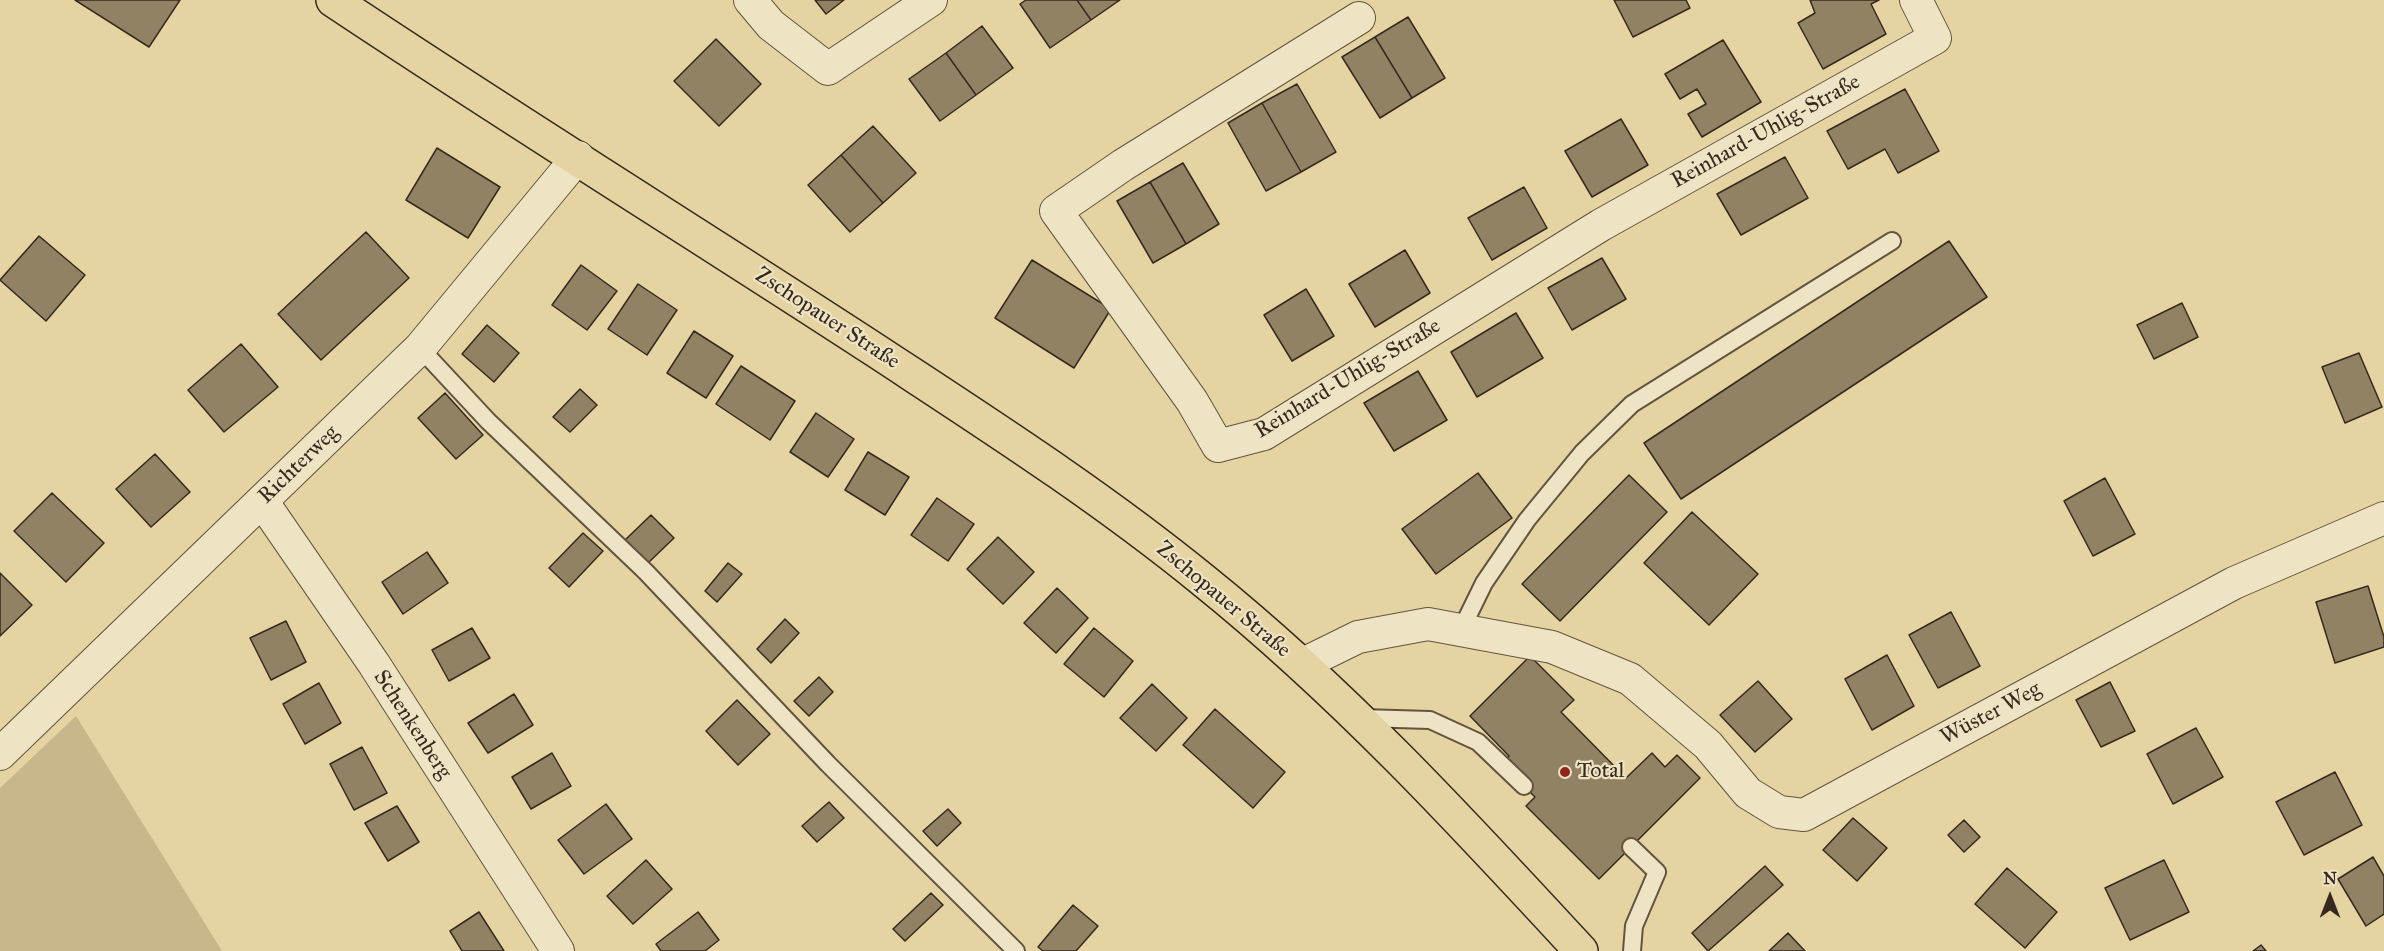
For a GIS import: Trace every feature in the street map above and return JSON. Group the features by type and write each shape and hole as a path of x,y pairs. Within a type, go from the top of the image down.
{"main road":[{"name":"Zschopauer Straße","path":"333,0 578,157 1048,465 1204,580 1359,718 1450,808 1581,951"}],"street":[{"path":"750,0 771,25 828,69 931,0"},
{"name":"Reinhard-Uhlig-Straße","path":"1359,18 1123,165 1056,212 1192,401 1218,446 1264,434 1601,225 1935,38 1916,0"},
{"name":"Richterweg","path":"0,754 420,348 578,157"},
{"name":"Schenkenberg","path":"262,501 374,664 558,951"},
{"name":"Wüster Weg","path":"1630,679 1708,745 1748,794 1779,812 1804,815 2234,583 2384,518"},
{"name":"Zschopauer Straße","path":"1301,665 1358,637 1428,624 1552,647 1630,679"}],"lane":[{"path":"1461,630 1484,583 1527,519 1582,453 1632,404 1892,241"},
{"path":"420,348 488,422 646,572 828,764 1016,951"},
{"path":"1359,718 1430,720 1478,742 1524,786"},
{"path":"1631,847 1657,872 1634,926 1632,951"}],"shaded area":[{"path":"76,716 222,951 0,951 0,788"}],"building":[{"path":"75,0 180,0 149,47"},
{"path":"815,0 844,0 826,14"},
{"path":"1026,0 1077,0 1091,20 1050,48 1020,4"},
{"path":"1077,0 1120,0 1091,20"},
{"path":"1614,0 1686,0 1690,8 1633,37"},
{"path":"1810,0 1879,0 1871,4 1886,34 1823,69 1798,23 1815,13"},
{"path":"1408,17 1445,78 1412,98 1375,37"},
{"path":"982,26 1013,68 976,95 946,53"},
{"path":"1375,37 1412,98 1380,118 1342,57"},
{"path":"716,39 761,84 719,126 674,81"},
{"path":"1723,40 1761,102 1702,137 1688,114 1706,104 1697,89 1680,99 1665,74"},
{"path":"946,53 976,95 940,121 909,79"},
{"path":"1297,84 1336,152 1301,172 1262,103"},
{"path":"1905,89 1939,151 1898,173 1885,149 1848,169 1827,131"},
{"path":"1262,103 1301,172 1266,191 1228,123"},
{"path":"1621,119 1648,165 1592,197 1565,151"},
{"path":"873,126 916,173 883,203 841,155"},
{"path":"437,148 500,187 468,238 406,200"},
{"path":"841,155 883,203 850,232 808,185"},
{"path":"1785,157 1808,198 1741,235 1717,194"},
{"path":"1183,163 1219,224 1186,244 1150,182"},
{"path":"1150,182 1186,244 1153,263 1117,201"},
{"path":"1524,187 1547,228 1492,260 1468,218"},
{"path":"366,232 409,278 321,360 278,314"},
{"path":"39,236 85,275 46,321 0,280"},
{"path":"1949,241 1987,297 1681,499 1644,443"},
{"path":"1405,250 1430,293 1375,327 1349,284"},
{"path":"1602,258 1626,299 1572,330 1548,288"},
{"path":"1032,260 1111,309 1074,368 995,318"},
{"path":"581,265 617,291 587,330 552,305"},
{"path":"638,284 677,310 647,355 608,329"},
{"path":"1306,289 1334,336 1292,361 1264,315"},
{"path":"2182,303 2198,337 2154,359 2137,325"},
{"path":"1516,313 1543,358 1477,397 1451,352"},
{"path":"487,325 519,353 494,382 462,354"},
{"path":"694,331 733,356 706,398 667,373"},
{"path":"241,344 278,387 224,432 188,390"},
{"path":"2359,353 2382,407 2345,423 2322,367"},
{"path":"741,366 795,401 770,440 716,404"},
{"path":"1418,371 1447,420 1394,451 1364,403"},
{"path":"580,389 597,405 570,432 553,417"},
{"path":"445,393 483,435 456,459 418,418"},
{"path":"816,413 854,439 828,477 790,452"},
{"path":"868,452 909,477 885,515 845,490"},
{"path":"155,454 190,492 151,527 116,489"},
{"path":"1478,473 1512,518 1436,574 1402,529"},
{"path":"1629,475 1667,512 1560,621 1522,584"},
{"path":"2105,478 2135,534 2093,556 2064,501"},
{"path":"52,493 104,543 66,582 14,531"},
{"path":"937,498 974,524 948,561 911,535"},
{"path":"1692,512 1758,574 1709,625 1644,563"},
{"path":"651,515 674,538 648,563 625,540"},
{"path":"583,533 603,551 569,587 549,568"},
{"path":"998,537 1034,572 1003,604 967,569"},
{"path":"427,552 448,583 403,614 382,582"},
{"path":"728,563 742,574 717,602 705,591"},
{"path":"0,573 32,605 0,636"},
{"path":"2368,586 2384,637 2384,647 2335,663 2316,602"},
{"path":"1057,588 1088,618 1056,653 1024,623"},
{"path":"1951,612 1980,666 1938,688 1909,635"},
{"path":"785,619 799,633 771,663 757,649"},
{"path":"286,621 306,662 271,680 250,638"},
{"path":"472,628 490,658 449,681 432,650"},
{"path":"1094,628 1133,661 1104,697 1064,664"},
{"path":"1887,655 1914,706 1872,730 1845,679"},
{"name":"Total","path":"1530,656 1574,700 1561,712 1626,778 1652,753 1665,767 1677,755 1700,778 1599,879 1526,806 1535,797 1501,764 1509,756 1470,716"},
{"path":"819,677 833,692 809,716 794,701"},
{"path":"1758,681 1792,719 1755,752 1720,715"},
{"path":"2110,682 2135,731 2101,747 2076,700"},
{"path":"319,683 341,723 305,744 283,704"},
{"path":"1152,684 1187,718 1156,751 1120,718"},
{"path":"514,694 533,725 488,753 468,723"},
{"path":"737,700 770,734 738,765 706,731"},
{"path":"1215,709 1285,772 1253,808 1183,745"},
{"path":"2196,728 2223,777 2173,804 2147,754"},
{"path":"362,747 387,793 354,810 330,764"},
{"path":"552,753 571,786 531,809 512,777"},
{"path":"2335,772 2362,825 2304,855 2276,802"},
{"path":"829,802 844,818 817,842 802,826"},
{"path":"606,804 632,839 584,874 558,840"},
{"path":"397,806 419,842 388,861 365,823"},
{"path":"948,809 961,823 937,846 923,831"},
{"path":"1853,818 1887,848 1857,881 1823,850"},
{"path":"1964,820 1980,837 1964,852 1948,835"},
{"path":"2373,857 2384,876 2384,914 2366,926 2338,879"},
{"path":"646,860 672,889 633,924 607,896"},
{"path":"2164,860 2189,912 2130,940 2105,888"},
{"path":"1765,866 1783,885 1708,951 1692,933"},
{"path":"2007,868 2057,912 2025,948 1975,904"},
{"path":"931,893 943,905 905,941 893,929"},
{"path":"1073,905 1098,926 1076,951 1043,951 1038,947"},
{"path":"479,912 504,951 462,951 450,931"},
{"path":"698,912 719,940 705,951 661,951 656,944"},
{"path":"1788,933 1805,951 1769,951"},
{"path":"2261,945 2266,951 2253,951"}],"place":[{"name":"Total","path":"1565,772"}]}
